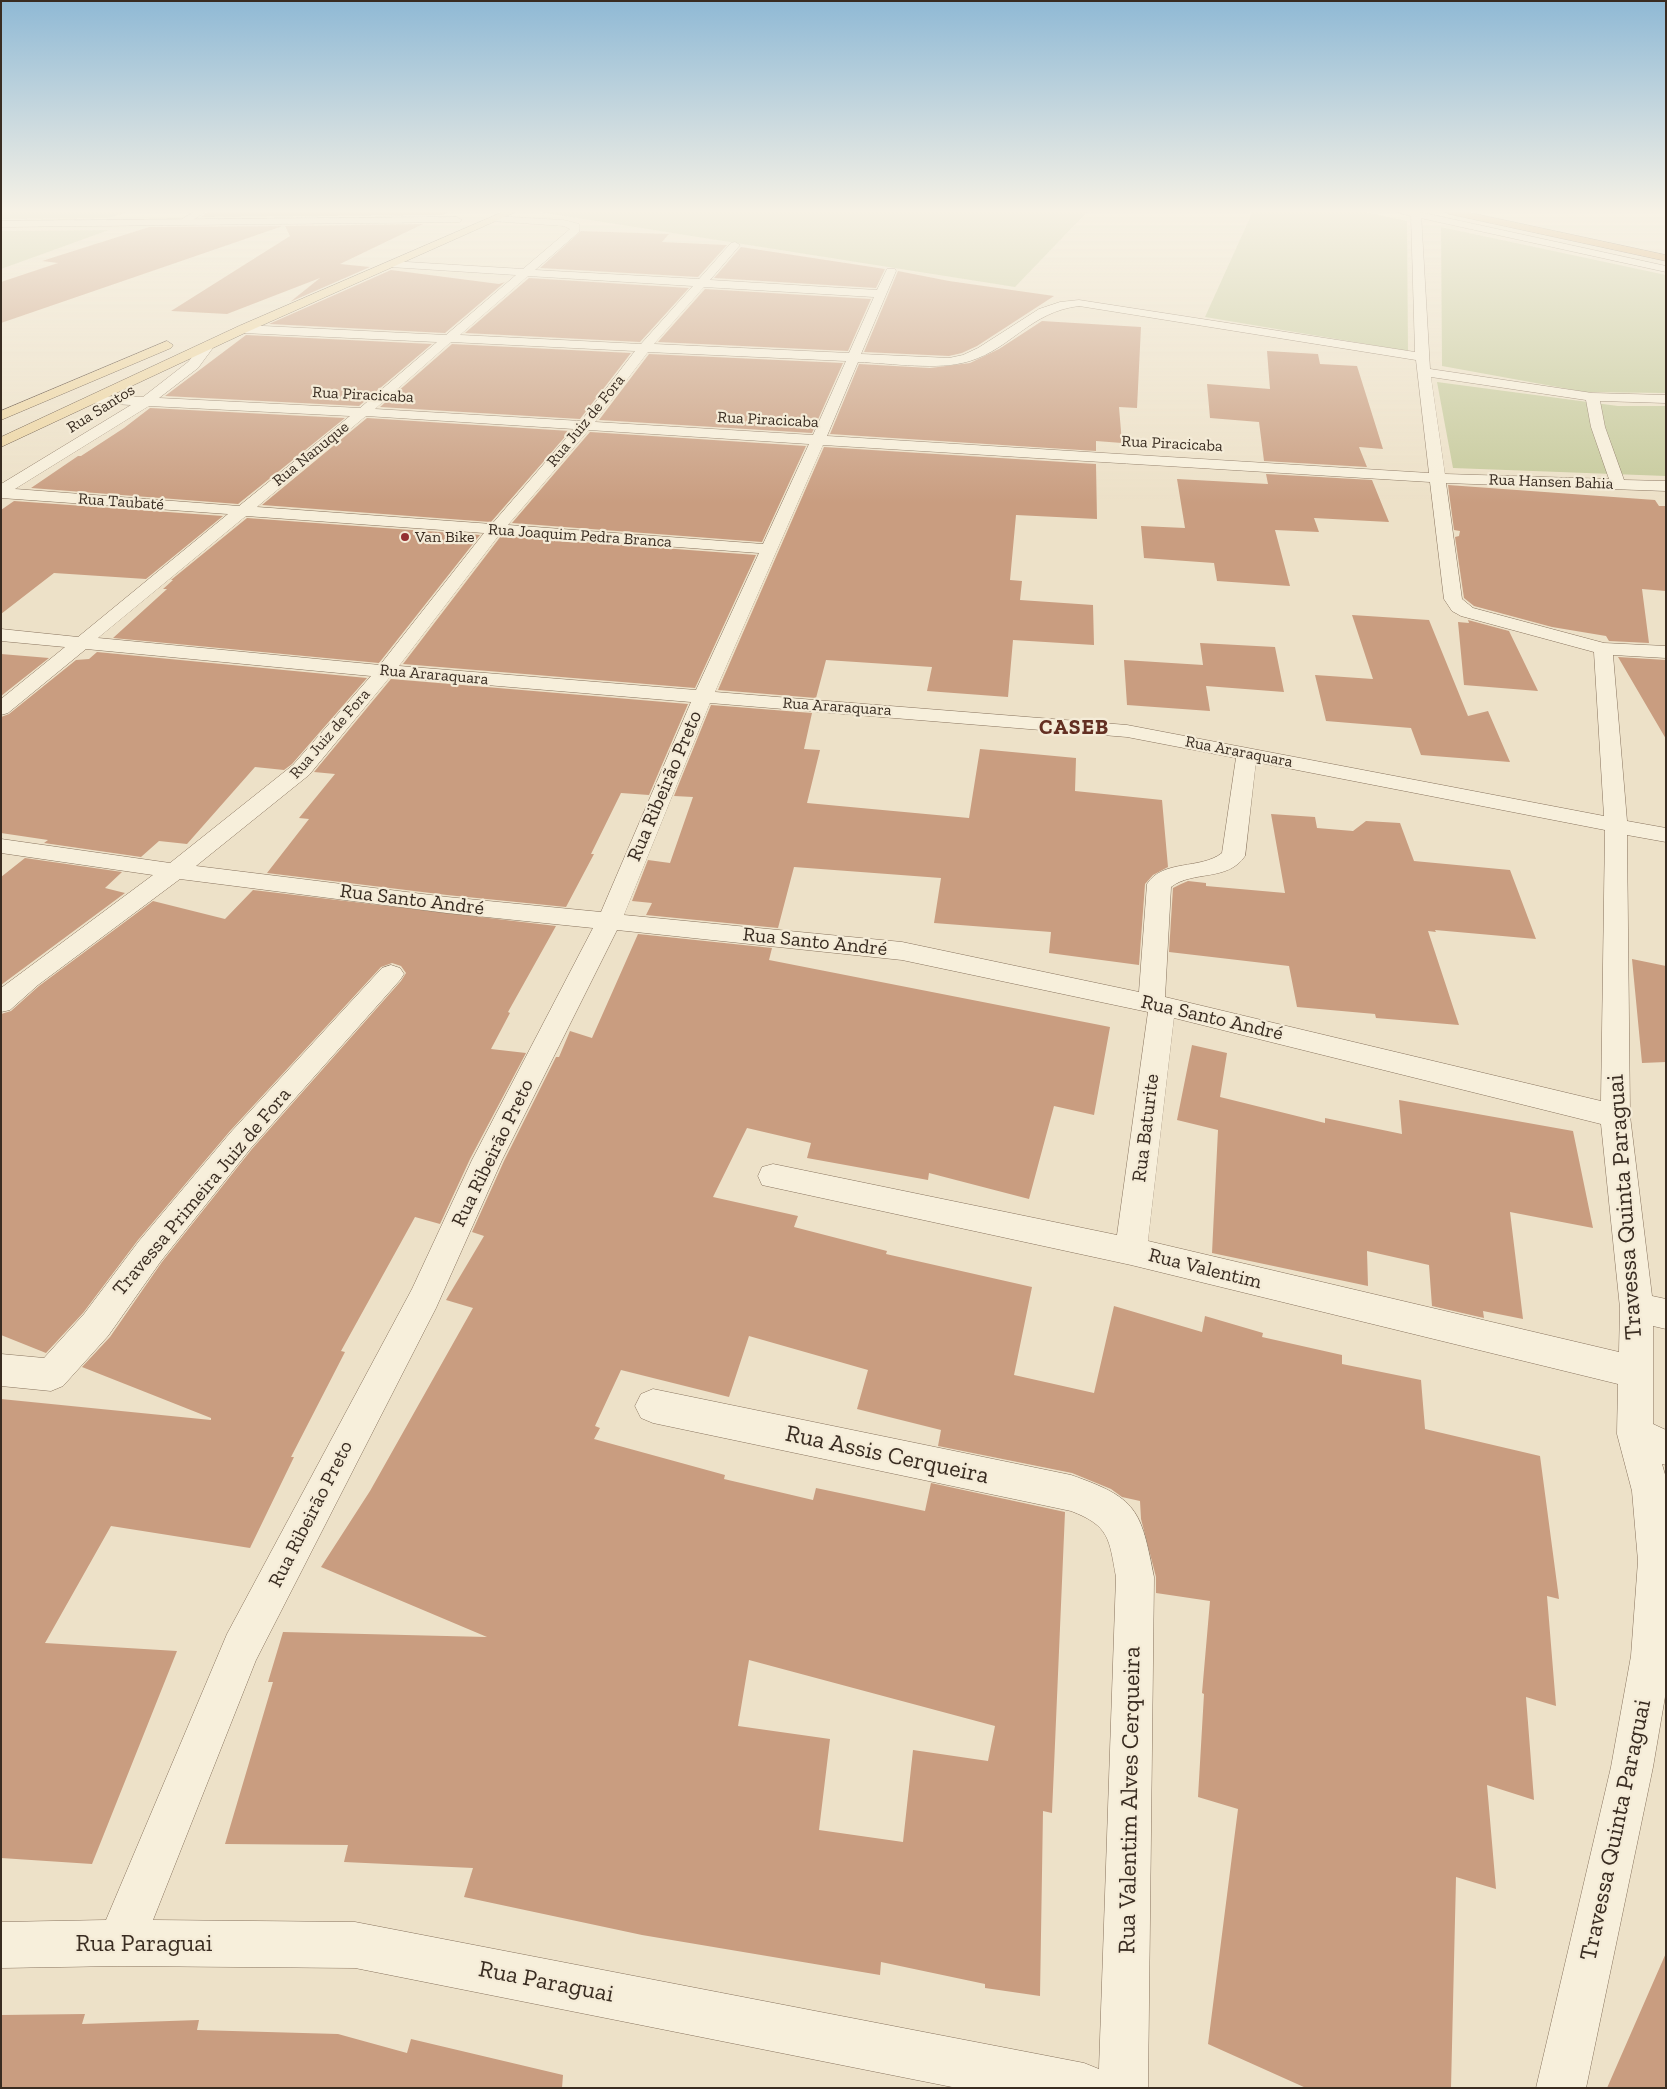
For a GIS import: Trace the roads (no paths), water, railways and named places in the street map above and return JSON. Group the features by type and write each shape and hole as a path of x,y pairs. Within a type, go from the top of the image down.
{"main road":[{"path":"1,443 289,308"},
{"path":"1,416 176,342"}],"street":[{"name":"Rua Nanuque","path":"1,709 85,642 362,412 481,308"},
{"name":"Rua Juiz de Fora","path":"1,1003 70,947 175,871 296,775 325,745 495,530 585,426 644,348 680,308"},
{"name":"Rua Ribeirão Preto","path":"120,1943 241,1648 424,1298 487,1160 609,922 702,697 875,308"},
{"path":"243,329 853,356 933,362 962,361 980,353 1047,308"},
{"path":"1116,308 1592,397 1666,399"},
{"path":"1419,308 1436,478 1451,589 1453,599 1458,607 1481,617 1603,649 1666,652"},
{"name":"Rua Santos","path":"1,492 146,402 192,365 209,345"},
{"path":"1592,397 1598,427 1618,484"},
{"name":"Rua Piracicaba","path":"97,399 362,412 1436,478"},
{"name":"Rua Hansen Bahia","path":"1436,478 1666,486"},
{"name":"Rua Taubaté","path":"1,492 242,511"},
{"name":"Rua Joaquim Pedra Branca","path":"242,511 769,549"},
{"name":"Rua Araraquara","path":"1,635 385,671 1127,731 1666,834"},
{"name":"Travessa Quinta Paraguai","path":"1561,2088 1632,1767 1651,1656 1657,1561 1651,1491 1651,1441 1635,1372 1651,1311 1615,1116 1616,824 1603,649"},
{"name":"Rua Baturite","path":"1130,1251 1156,1005 1159,884 1164,879 1174,875 1225,864 1233,856 1247,754"},
{"name":"Rua Santo André","path":"1,846 175,871 447,905 902,951 1156,1005 1615,1116"},
{"name":"Travessa Primeira Juiz de Fora","path":"1,1370 50,1375 96,1325 156,1243 241,1140 391,974"},
{"name":"Rua Valentim","path":"773,1176 1130,1251 1635,1372"},
{"name":"Rua Assis Cerqueira","path":"653,1406 1071,1493 1097,1502 1118,1515"},
{"name":"Rua Valentim Alves Cerqueira","path":"1118,1515 1128,1541 1135,1576 1123,2088"},
{"name":"Rua Paraguai","path":"1,1944 355,1945 1084,2088"}],"place":[{"name":"Van Bike","path":"405,537"}],"district":[{"name":"CASEB","path":"1074,728"}]}
